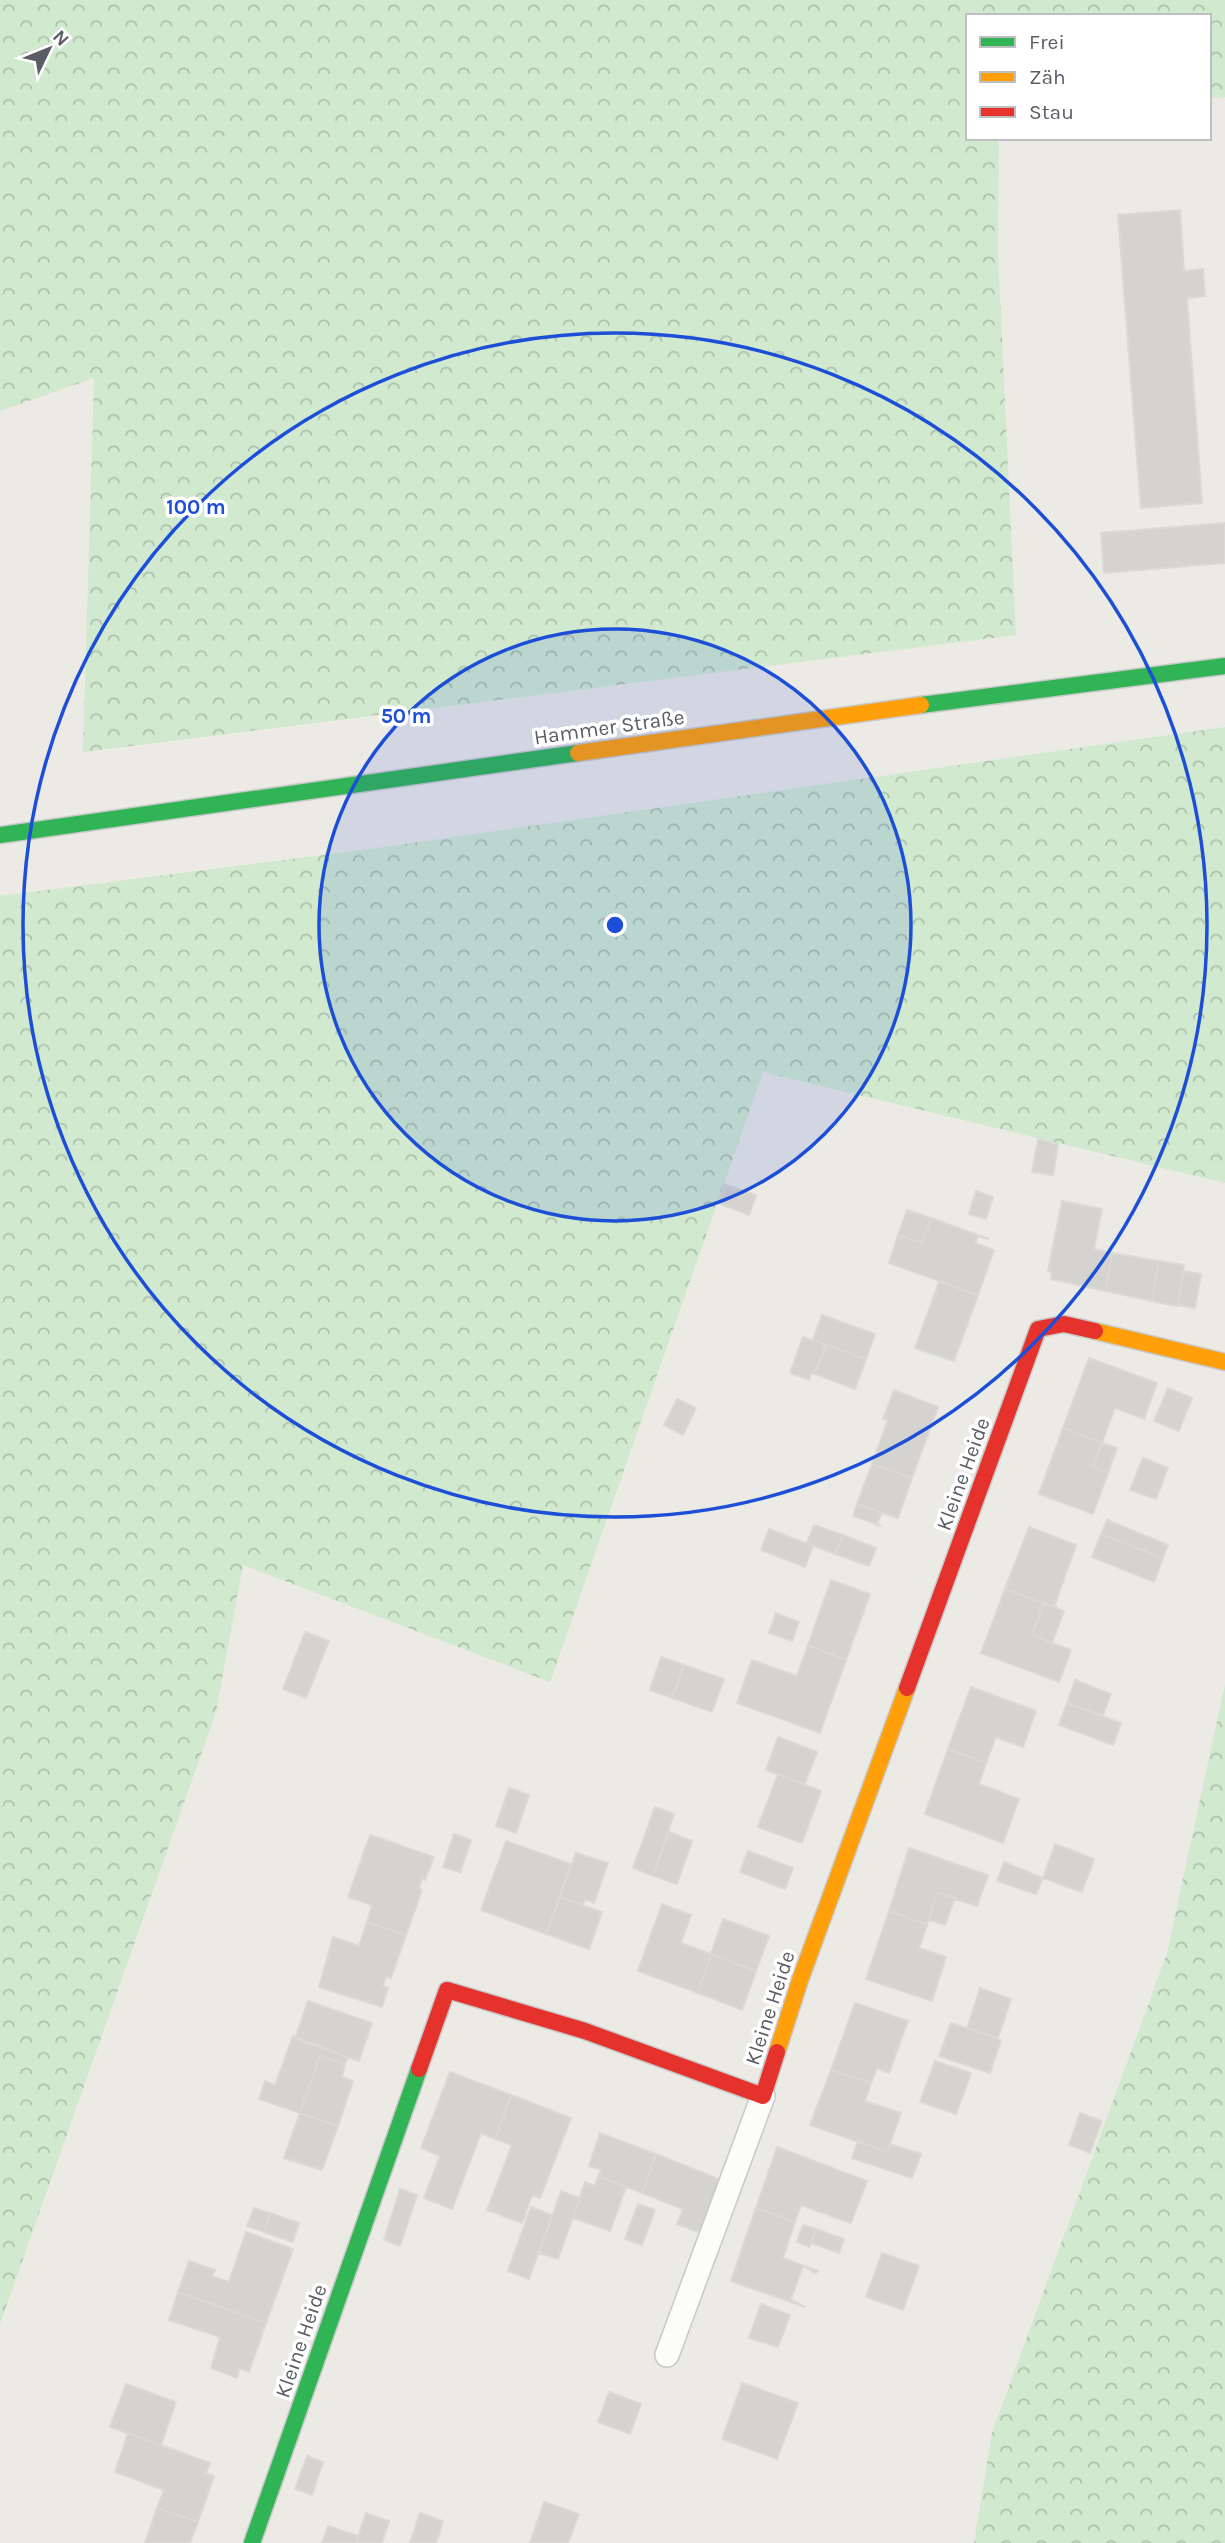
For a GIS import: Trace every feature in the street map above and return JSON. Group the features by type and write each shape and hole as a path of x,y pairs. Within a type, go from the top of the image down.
{"street":[{"name":"Hammer Straße","path":"0,835 845,715 1225,666"},
{"name":"Kleine Heide","path":"252,2543 447,1990 585,2031 763,2095 800,1980 1038,1329 1065,1324 1225,1362"}],"lane":[{"path":"667,2355 763,2095"}],"green space":[{"path":"0,0 1225,0 1225,97 1211,98 1211,14 966,14 966,140 999,140 998,255 1016,635 83,752 94,378 0,411"},
{"path":"1225,727 1225,1183 763,1072 550,1682 243,1565 216,1712 0,2324 0,896 377,848"},
{"path":"1225,1684 1225,2543 974,2543 992,2433 1167,1953"}],"building":[{"path":"1180,210 1184,271 1203,269 1205,296 1187,298 1202,503 1141,508 1118,215"},
{"path":"1225,523 1225,563 1104,573 1101,533"},
{"path":"1038,1139 1058,1144 1053,1175 1032,1172"},
{"path":"724,1184 756,1195 749,1215 718,1203"},
{"path":"976,1191 993,1197 986,1219 969,1214"},
{"path":"1062,1201 1102,1209 1094,1249 1112,1253 1106,1291 1051,1279 1052,1272 1048,1271"},
{"path":"907,1210 931,1218 922,1243 898,1235"},
{"path":"931,1218 989,1239 978,1236 975,1243 994,1250 978,1295 889,1263 898,1235 922,1243"},
{"path":"1112,1253 1159,1261 1152,1301 1106,1291"},
{"path":"1159,1261 1184,1265 1177,1306 1152,1301"},
{"path":"1184,1271 1201,1274 1195,1308 1178,1305"},
{"path":"939,1282 978,1295 954,1361 915,1348"},
{"path":"822,1315 875,1334 866,1359 813,1340"},
{"path":"803,1337 826,1345 815,1374 811,1373 809,1380 790,1373"},
{"path":"826,1345 866,1359 855,1389 815,1374"},
{"path":"1089,1358 1157,1383 1144,1419 1115,1408 1102,1443 1063,1428"},
{"path":"1168,1388 1192,1398 1179,1431 1154,1421"},
{"path":"894,1390 938,1407 912,1478 872,1464 888,1420 883,1419"},
{"path":"677,1399 696,1408 683,1435 664,1425"},
{"path":"1063,1428 1102,1443 1093,1467 1108,1473 1093,1514 1039,1494"},
{"path":"1102,1443 1117,1448 1108,1473 1093,1467"},
{"path":"1143,1458 1168,1468 1156,1499 1130,1490"},
{"path":"872,1464 912,1478 898,1518 857,1504"},
{"path":"857,1504 882,1513 877,1523 881,1526 853,1516"},
{"path":"1107,1520 1168,1545 1163,1558 1101,1534"},
{"path":"814,1525 843,1535 835,1554 807,1543"},
{"path":"1029,1527 1076,1545 1054,1607 1005,1589"},
{"path":"769,1529 813,1546 805,1567 761,1550"},
{"path":"1101,1534 1163,1558 1154,1582 1092,1557"},
{"path":"843,1535 876,1548 869,1566 835,1554"},
{"path":"831,1580 870,1594 846,1660 808,1645"},
{"path":"1005,1589 1044,1603 1032,1635 1071,1650 1059,1682 981,1653"},
{"path":"1044,1603 1064,1611 1052,1643 1032,1635"},
{"path":"776,1613 799,1622 792,1641 769,1633"},
{"path":"305,1632 329,1641 306,1698 283,1689"},
{"path":"808,1645 846,1660 820,1733 737,1703 752,1660 797,1676"},
{"path":"661,1657 684,1665 672,1698 650,1690"},
{"path":"684,1665 724,1679 712,1712 672,1698"},
{"path":"1075,1680 1111,1694 1103,1715 1067,1703"},
{"path":"971,1687 1036,1711 1023,1747 996,1737 986,1763 948,1749"},
{"path":"1067,1703 1121,1723 1113,1745 1059,1725"},
{"path":"778,1737 817,1752 805,1784 766,1770"},
{"path":"948,1749 986,1763 979,1784 1019,1799 1003,1843 925,1814"},
{"path":"778,1774 821,1791 802,1843 758,1827"},
{"path":"509,1788 529,1795 516,1833 496,1826"},
{"path":"655,1807 674,1814 653,1876 633,1868"},
{"path":"669,1832 692,1841 677,1884 653,1876"},
{"path":"454,1834 471,1840 460,1872 443,1867"},
{"path":"370,1835 434,1857 425,1880 422,1878 419,1888 422,1890 406,1935 367,1922 372,1905 348,1897"},
{"path":"506,1841 571,1864 546,1934 481,1910"},
{"path":"1055,1844 1094,1859 1082,1892 1043,1878"},
{"path":"909,1848 988,1875 977,1906 937,1893 927,1925 889,1911"},
{"path":"748,1851 793,1868 785,1889 740,1872"},
{"path":"576,1853 608,1863 594,1903 585,1899 583,1905 560,1897"},
{"path":"1004,1862 1043,1878 1036,1894 997,1881"},
{"path":"937,1893 955,1898 945,1925 929,1920"},
{"path":"560,1897 602,1912 589,1949 546,1934"},
{"path":"662,1904 691,1915 681,1943 711,1954 698,1993 638,1971"},
{"path":"889,1911 927,1925 919,1948 946,1957 932,2001 866,1979"},
{"path":"723,1919 769,1936 756,1971 711,1954"},
{"path":"367,1922 406,1935 391,1978 386,1977 383,1986 388,1988 382,2007 319,1987 333,1937 359,1946"},
{"path":"711,1954 756,1971 742,2010 698,1993"},
{"path":"980,1988 1011,1999 998,2038 967,2028"},
{"path":"308,2001 372,2023 359,2061 295,2039"},
{"path":"855,2003 908,2021 889,2073 877,2068 871,2083 831,2070"},
{"path":"951,2023 1001,2040 990,2073 939,2056"},
{"path":"293,2036 348,2057 345,2064 320,2056 300,2113 259,2099 265,2081 275,2085"},
{"path":"320,2056 345,2064 342,2077 353,2081 338,2126 300,2113"},
{"path":"935,2061 971,2073 956,2114 920,2102"},
{"path":"831,2070 871,2083 865,2101 901,2113 887,2152 810,2125"},
{"path":"450,2072 511,2095 495,2139 481,2133 452,2209 424,2198 440,2156 421,2148"},
{"path":"511,2095 571,2118 540,2198 532,2195 522,2223 487,2210 512,2145 495,2139"},
{"path":"300,2113 338,2126 322,2170 284,2158"},
{"path":"1080,2113 1102,2121 1090,2153 1069,2145"},
{"path":"600,2133 656,2154 642,2193 598,2176 601,2170 589,2166"},
{"path":"858,2141 887,2152 890,2144 921,2154 912,2178 852,2158"},
{"path":"777,2147 867,2181 851,2223 801,2205 795,2222 756,2208"},
{"path":"656,2154 719,2179 700,2233 677,2224 683,2209 642,2193"},
{"path":"598,2176 626,2187 610,2231 573,2218 585,2182 595,2186"},
{"path":"400,2189 417,2195 400,2246 384,2240"},
{"path":"561,2191 580,2198 558,2259 539,2253"},
{"path":"638,2204 655,2210 642,2245 625,2239"},
{"path":"531,2207 552,2215 529,2279 508,2271"},
{"path":"254,2208 270,2213 264,2232 247,2226"},
{"path":"756,2208 795,2222 783,2258 818,2271 815,2273 803,2266 791,2299 805,2307 731,2281"},
{"path":"270,2213 299,2223 293,2242 264,2232"},
{"path":"803,2225 816,2229 809,2247 797,2242"},
{"path":"816,2229 844,2239 839,2253 811,2243"},
{"path":"246,2232 293,2249 266,2323 178,2292 189,2261 215,2270 212,2276 229,2282"},
{"path":"882,2253 919,2266 903,2310 866,2297"},
{"path":"178,2292 266,2323 249,2372 240,2368 237,2378 211,2368 220,2337 169,2320"},
{"path":"761,2304 790,2315 778,2347 749,2338"},
{"path":"742,2383 798,2403 777,2459 722,2439"},
{"path":"126,2384 176,2402 161,2445 110,2427"},
{"path":"609,2392 641,2404 630,2434 598,2422"},
{"path":"128,2433 210,2463 206,2473 214,2476 198,2522 157,2508 164,2490 115,2472"},
{"path":"307,2456 323,2462 312,2495 295,2489"},
{"path":"544,2502 579,2514 568,2543 530,2543"},
{"path":"157,2508 198,2522 190,2543 145,2543"},
{"path":"366,2513 389,2521 382,2543 356,2543"},
{"path":"420,2513 443,2521 436,2543 410,2543"},
{"path":"328,2526 358,2536 356,2543 322,2543"}],"traffic: fast":[{"path":"921,705 1225,666"},
{"path":"0,835 578,753"},
{"path":"252,2543 419,2069"}],"traffic: slow":[{"path":"578,753 921,705"},
{"path":"1095,1331 1225,1362"},
{"path":"777,2052 800,1980 907,1688"}],"traffic: jam":[{"path":"907,1688 1038,1329 1064,1324 1095,1331"},
{"path":"419,2069 447,1990 585,2031 763,2096 777,2052"}]}
